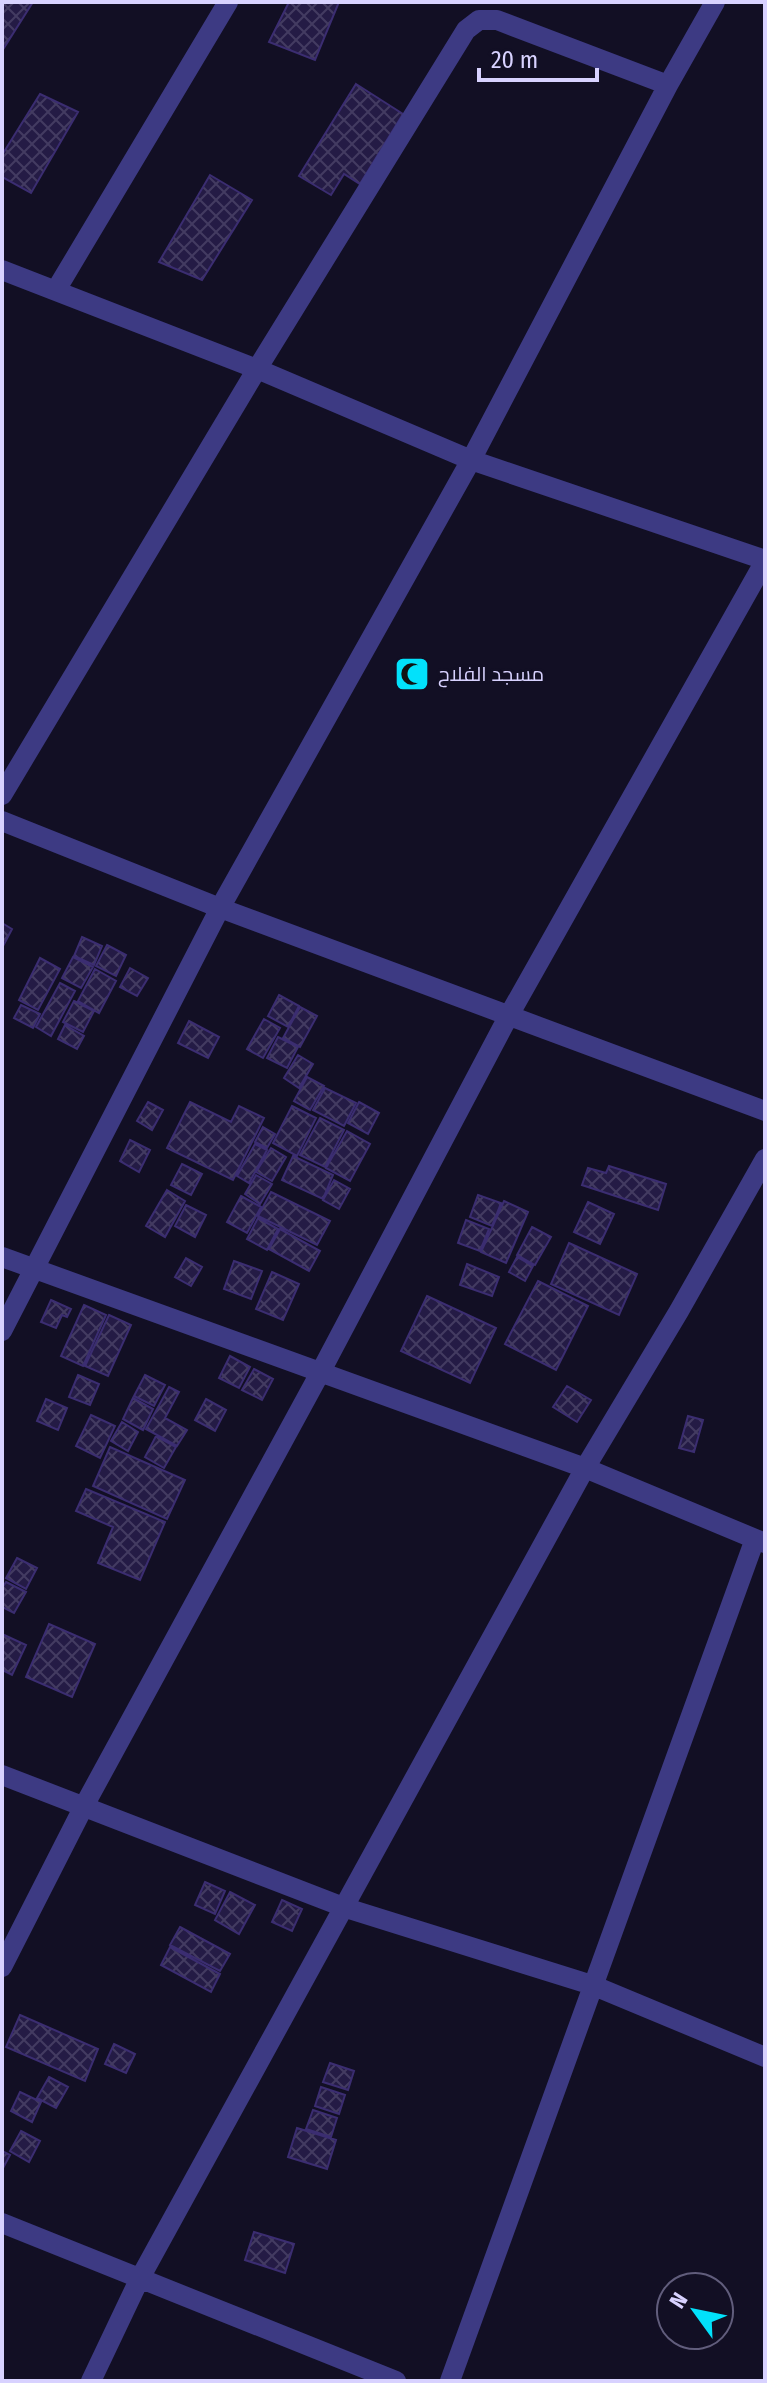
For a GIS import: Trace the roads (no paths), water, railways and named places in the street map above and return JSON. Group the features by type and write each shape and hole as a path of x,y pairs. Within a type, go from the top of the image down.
{"street":[{"path":"56,290 228,2"},
{"path":"2,1331 220,908 471,460 668,85 715,2"},
{"path":"2,795 257,369 466,30 479,20 497,20 668,85"},
{"path":"2,270 257,369 471,460 765,560 508,1017 320,1373 84,1806 2,1967"},
{"path":"2,821 220,908 765,1111"},
{"path":"91,2381 139,2280 585,1468 765,1159"},
{"path":"2,1257 585,1468 760,1541 592,1985 450,2381"},
{"path":"2,1775 346,1908 592,1985 765,2057"},
{"path":"2,2223 396,2381"}],"place":[{"name":"مسجد الفلاح","path":"412,674"}]}
